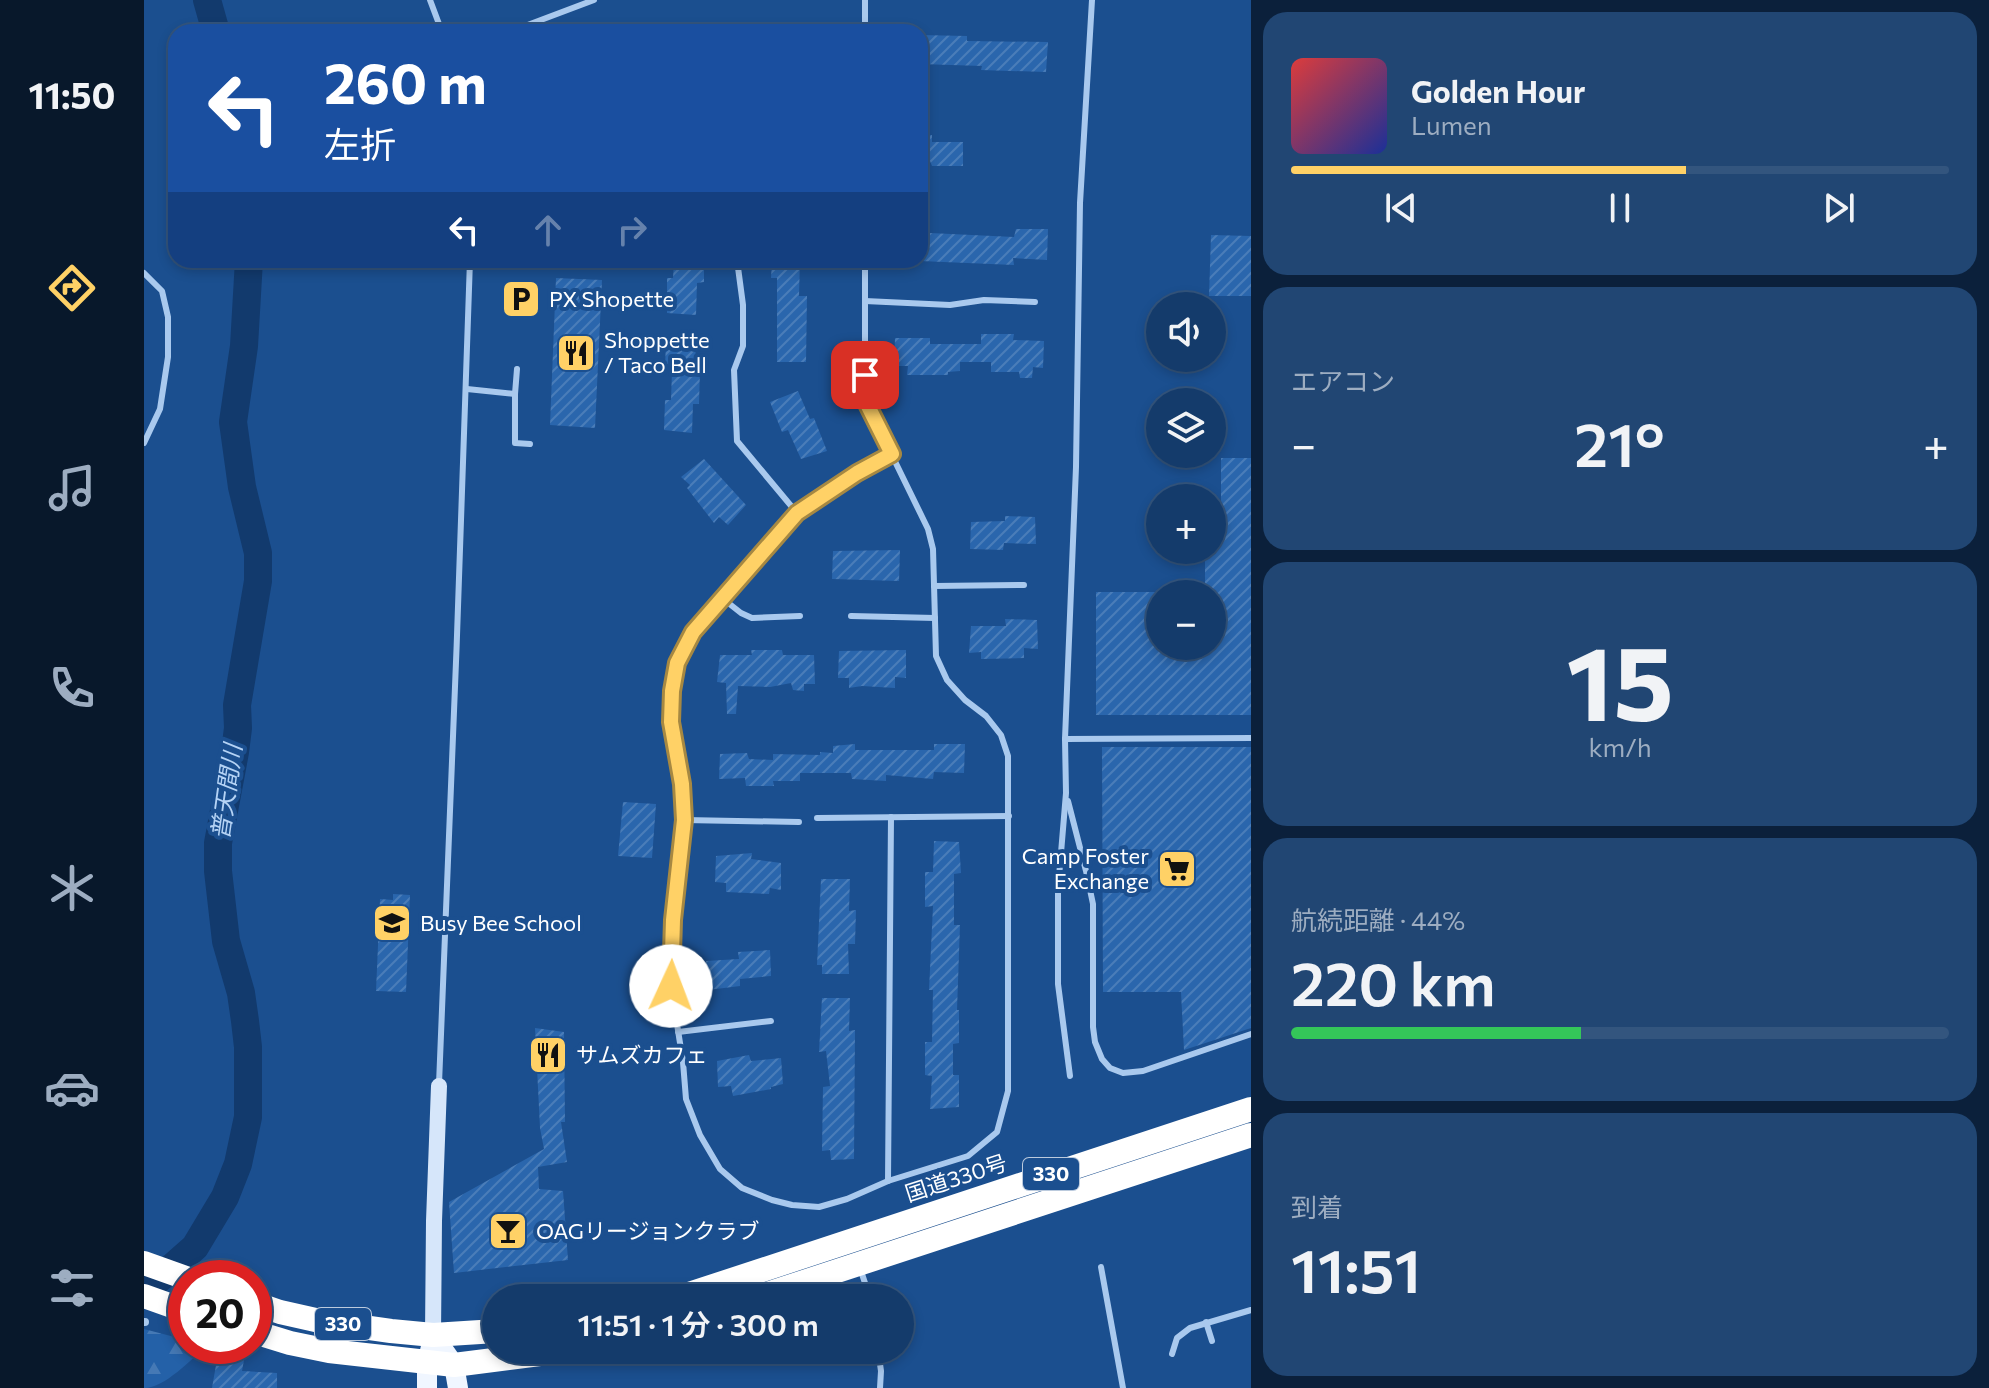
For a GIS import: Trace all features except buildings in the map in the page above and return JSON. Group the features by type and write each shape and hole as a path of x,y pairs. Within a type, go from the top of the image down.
{"highway":[{"name":"国道330号","path":"719,1284 1251,1109"},
{"name":"330","path":"799,1284 1251,1135"},
{"path":"144,1263 168,1272"},
{"path":"144,1296 168,1305"},
{"name":"330","path":"272,1309 320,1321 433,1335 482,1332"},
{"name":"330","path":"272,1338 329,1351 427,1363 456,1377 511,1364"}],"main road":[{"path":"427,1388 427,1363 433,1335"},
{"path":"433,1335 456,1377"}],"street":[{"path":"433,1335 439,1086"}],"lane":[{"path":"430,0 439,24"},
{"path":"530,24 594,0"},
{"path":"865,0 865,24"},
{"path":"1070,1076 1058,984 1058,889 1066,793 1080,203 1092,0"},
{"path":"439,1086 470,268"},
{"path":"738,268 743,305 743,346 734,370 737,441 797,513"},
{"path":"865,268 865,400 892,454 928,529 933,549 936,656 947,680 965,700 986,716 1001,735 1008,756 1008,1091 997,1132 968,1156 819,1207 792,1205 742,1188 720,1169 700,1135 686,1099 671,986 673,920 684,820 682,784 671,722 672,691 677,663 693,632 797,513 892,454"},
{"path":"144,273 162,291 168,317 168,357 160,409 144,443"},
{"path":"865,301 950,305 984,300 1035,302"},
{"path":"517,369 515,443 530,444"},
{"path":"467,389 515,394"},
{"path":"934,586 1024,585"},
{"path":"722,598 752,618 800,616"},
{"path":"851,616 935,618"},
{"path":"1065,739 1251,738"},
{"path":"1066,793 1093,904 1093,1027 1102,1059 1110,1068 1123,1073 1143,1071 1251,1034"},
{"path":"817,818 1009,816"},
{"path":"888,1181 891,817"},
{"path":"684,820 799,822"},
{"path":"678,1032 771,1021"},
{"path":"852,1240 865,1284"},
{"path":"1101,1267 1123,1388"},
{"path":"1172,1354 1177,1338 1190,1328 1251,1311"},
{"path":"1206,1322 1212,1341"},
{"path":"880,1364 880,1388"}],"green space":[{"path":"144,1329 168,1335 168,1364 187,1364 169,1378 144,1388"}],"waterway":[{"name":"普天間川","path":"207,0 214,24"},
{"name":"普天間川","path":"144,1292 195,1247 225,1197 238,1164 248,1117 248,1047 241,993 226,941 218,843 235,752 237,705 258,581 258,553 242,487 233,422 244,346 249,268"}],"place":[{"name":"PX Shopette","path":"521,299"},
{"name":"Shoppette / Taco Bell","path":"576,353"},
{"name":"Camp Foster Exchange","path":"1177,869"},
{"name":"Busy Bee School","path":"392,923"},
{"name":"サムズカフェ","path":"548,1055"},
{"name":"OAGリージョンクラブ","path":"508,1231"}],"route":[{"path":"671,986 673,920 684,820 682,784 671,722 677,663 693,632 797,513 892,454 865,400 865,375"}]}
